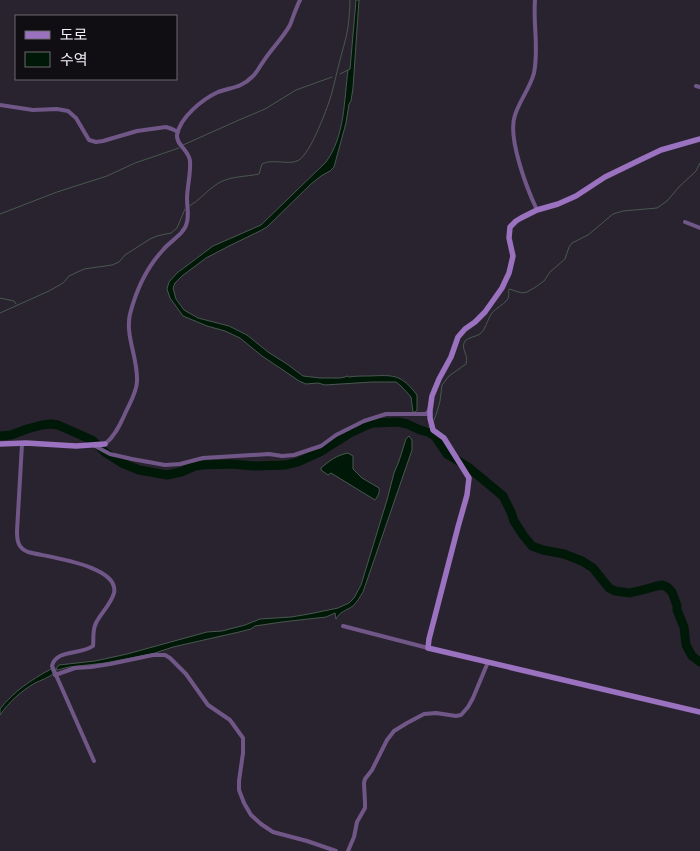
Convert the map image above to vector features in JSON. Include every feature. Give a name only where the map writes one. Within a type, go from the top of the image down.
[{"type":"street","points":[[0,444],[26,443],[76,446],[104,444],[110,440],[118,428],[136,387],[136,366],[129,330],[133,302],[158,257],[184,229],[187,222],[190,161],[187,151],[179,142],[178,132],[184,120],[200,104],[217,93],[242,85],[256,74],[289,25],[300,0]]},
{"type":"street","points":[[535,0],[536,56],[534,72],[516,113],[514,126],[517,154],[537,210]]},
{"type":"street","points":[[0,105],[33,110],[56,109],[68,111],[76,118],[89,140],[96,142],[103,142],[137,131],[166,128],[178,132]]},
{"type":"street","points":[[428,648],[467,495],[469,478],[444,438],[433,430],[430,418],[432,396],[451,357],[458,337],[485,312],[502,288],[509,273],[513,256],[509,238],[510,227],[516,221],[537,210],[576,196],[605,177],[652,154],[700,139]]},
{"type":"street","points":[[685,222],[700,228]]},
{"type":"street","points":[[92,445],[110,454],[165,466],[203,458],[269,454],[282,456],[321,446],[336,435],[364,421],[386,414],[426,414],[430,410]]},
{"type":"street","points":[[22,444],[17,531],[20,547],[28,552],[94,568],[105,574],[113,582],[112,598],[98,618],[94,629],[93,646],[85,651],[67,654],[55,659],[52,666],[94,761]]},
{"type":"street","points":[[343,626],[700,712]]},
{"type":"street","points":[[55,675],[75,668],[110,664],[153,655],[160,654],[170,658],[186,674],[208,705],[230,720],[243,738],[239,790],[251,815],[273,832],[336,851]]},
{"type":"street","points":[[348,851],[354,837],[357,822],[365,808],[365,779],[394,730],[424,714],[436,713],[456,716],[461,714],[473,698],[488,662]]},
{"type":"water","points":[[356,0],[359,0],[353,88],[334,167],[311,184],[267,227],[206,258],[182,276],[173,288],[176,299],[184,310],[198,318],[229,326],[247,335],[303,376],[340,378],[347,376],[391,376],[401,379],[417,395],[417,410],[415,412],[413,412],[411,397],[396,382],[325,385],[318,383],[306,384],[299,381],[262,356],[240,338],[183,316],[170,298],[167,289],[169,282],[177,273],[213,246],[261,225],[326,162],[337,141],[343,118],[348,70],[350,69]]},
{"type":"water","points":[[409,436],[412,440],[412,450],[363,592],[353,606],[341,613],[336,619],[335,613],[326,617],[255,626],[251,629],[173,647],[152,654],[105,663],[56,669],[59,665],[95,661],[127,654],[207,632],[222,631],[245,625],[260,619],[309,614],[338,608],[349,603],[361,585],[394,473],[406,439]]},
{"type":"water","points":[[348,453],[353,456],[353,469],[362,478],[379,488],[375,500],[331,473],[328,475],[321,470],[333,459]]},
{"type":"water","points":[[51,669],[53,674],[20,693],[0,715],[0,709],[17,691]]},
{"type":"waterway","points":[[188,207],[222,181],[259,174],[262,164],[266,162],[295,162],[308,150],[317,133],[330,98],[347,32],[350,0]]},
{"type":"waterway","points":[[340,74],[348,70]]},
{"type":"waterway","points":[[183,145],[265,109],[296,90],[332,77]]},
{"type":"waterway","points":[[0,214],[179,148]]},
{"type":"waterway","points":[[434,420],[440,401],[442,385],[449,376],[466,364],[467,360],[463,347],[465,341],[482,332],[492,313],[507,300],[509,289],[522,293],[527,292],[544,281],[550,272],[565,259],[572,243],[588,235],[613,214],[623,211],[657,208],[667,201],[696,171],[700,163]]},
{"type":"waterway","points":[[0,313],[49,291],[63,283],[69,276],[84,269],[112,265],[150,239],[171,233],[177,228],[185,209]]},
{"type":"waterway","points":[[0,298],[14,301],[16,304]]},
{"type":"waterway","points":[[0,436],[11,435],[42,425],[58,425],[92,440],[106,453],[122,463],[139,470],[167,475],[202,465],[286,465],[320,452],[350,433],[367,425],[398,422],[407,424],[435,436],[447,454],[468,467],[503,496],[514,521],[532,546],[564,554],[582,561],[593,568],[609,588],[615,591],[630,593],[662,585],[667,587],[672,592],[684,627],[686,645],[692,656],[700,662]]},
{"type":"waterway","points":[[420,430],[429,427]]}]
